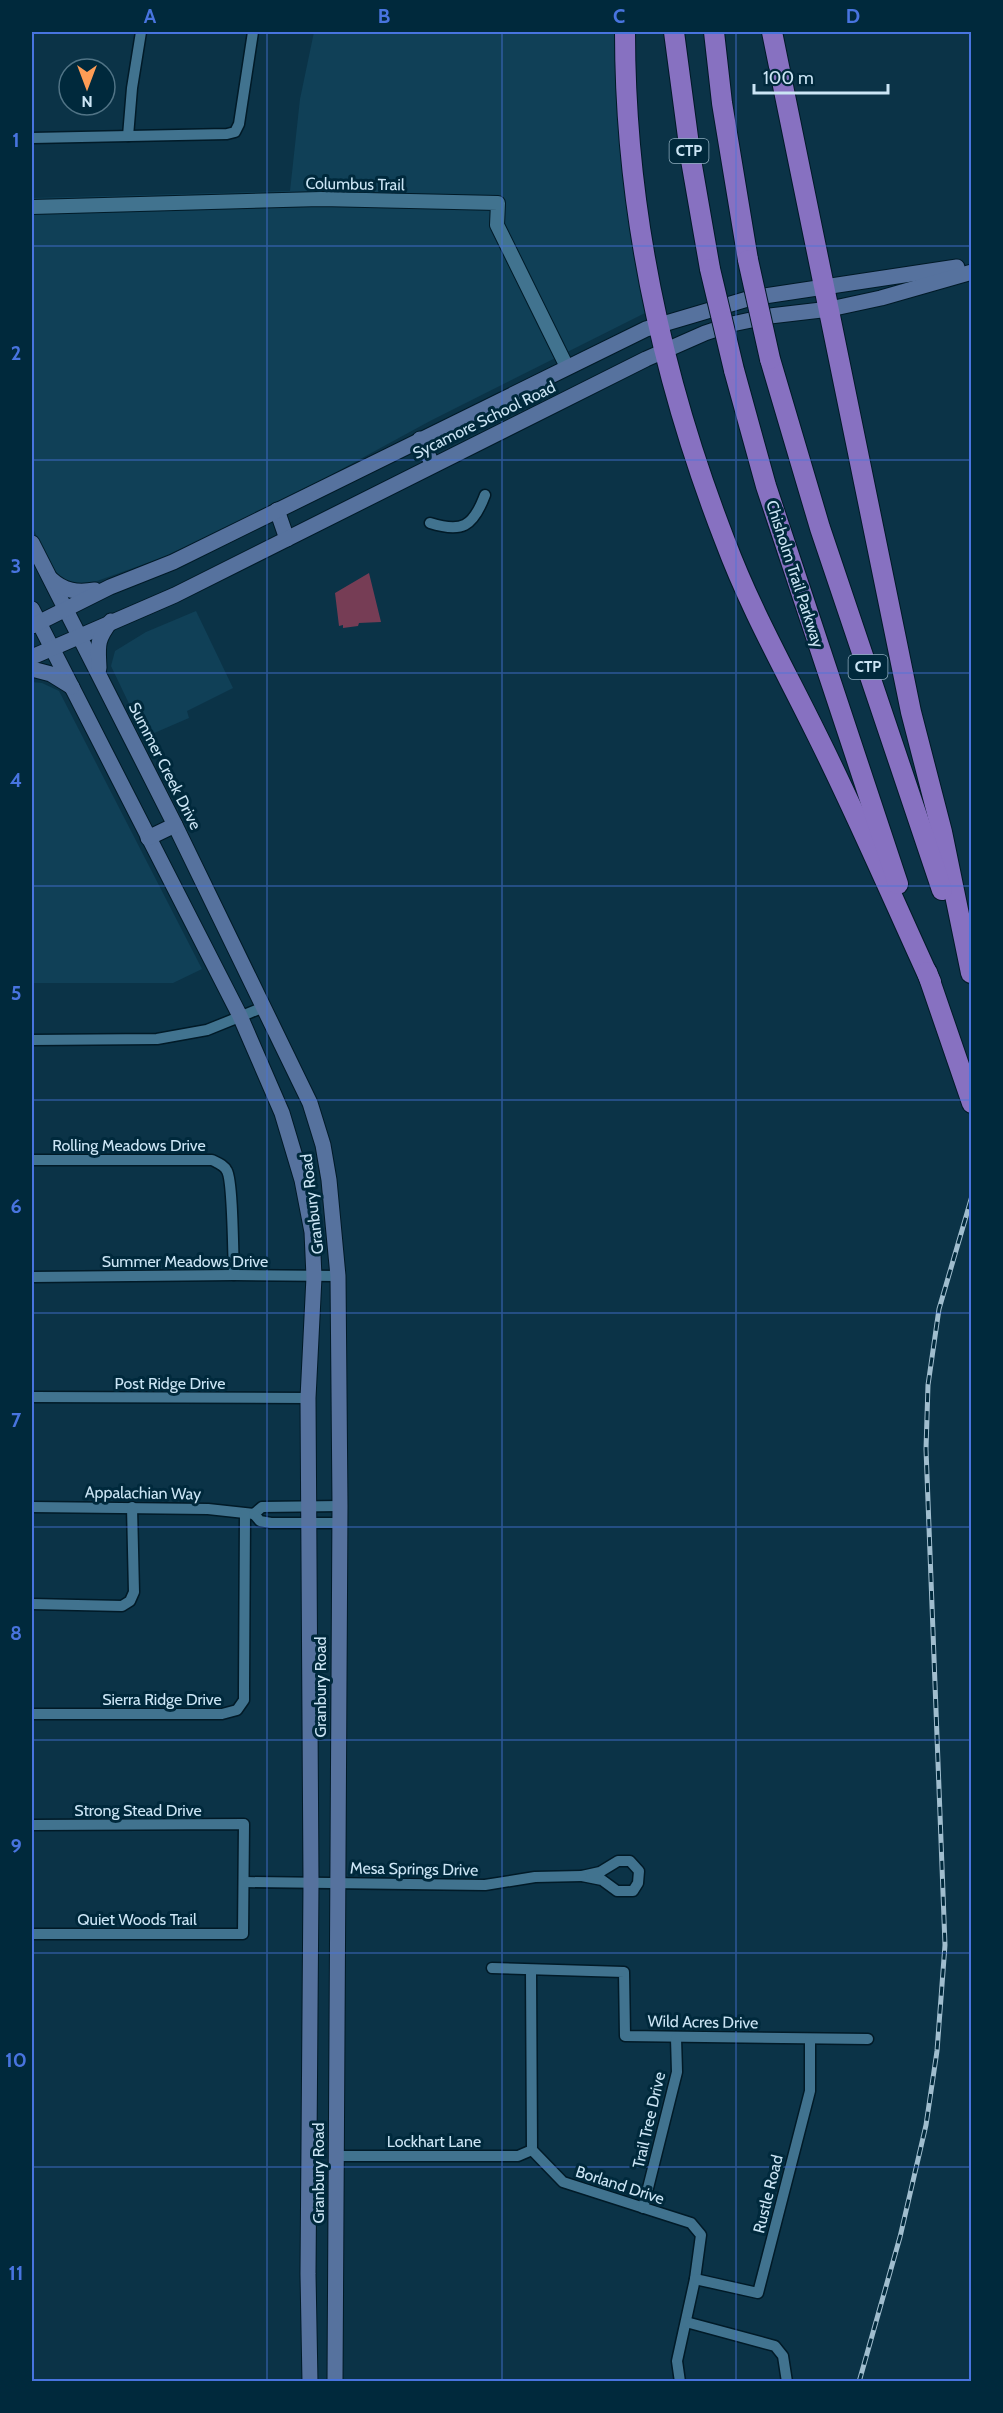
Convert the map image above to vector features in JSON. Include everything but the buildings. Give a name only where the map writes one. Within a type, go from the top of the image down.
[{"type":"highway","points":[[625,32],[625,85],[638,214],[658,326],[704,486],[736,569],[837,777],[930,982]]},
{"type":"highway","name":"Chisholm Trail Parkway","points":[[674,32],[691,160],[710,269],[734,370],[768,495],[972,1103]]},
{"type":"highway","name":"CTP","points":[[714,32],[725,126],[748,260],[770,359],[820,528],[971,974]]},
{"type":"highway","points":[[772,32],[911,712],[942,832],[971,974]]},
{"type":"main road","name":"Sycamore School Road","points":[[34,619],[65,609],[110,587],[173,562],[638,332],[738,301],[944,268],[972,266]]},
{"type":"main road","name":"Sycamore School Road","points":[[32,657],[175,595],[433,465],[705,333],[741,321],[830,309],[881,298],[972,272]]},
{"type":"main road","points":[[420,439],[433,465]]},
{"type":"main road","points":[[277,510],[287,539]]},
{"type":"main road","name":"Summer Creek Drive","points":[[32,543],[264,1007]]},
{"type":"main road","points":[[48,576],[58,586],[79,592],[110,587]]},
{"type":"main road","points":[[34,619],[74,688],[240,1016]]},
{"type":"main road","points":[[99,677],[97,646],[99,637],[111,621]]},
{"type":"main road","points":[[32,669],[51,674],[74,688]]},
{"type":"main road","points":[[148,838],[175,825]]},
{"type":"main road","name":"Granbury Road","points":[[264,1007],[310,1103],[323,1145],[329,1180],[338,1276],[340,1506],[335,2382]]},
{"type":"main road","name":"Granbury Road","points":[[240,1016],[282,1113],[302,1180],[312,1232],[314,1277],[308,1398],[311,1882],[308,2156],[310,2382]]},
{"type":"main road","points":[[308,2156],[336,2156]]},
{"type":"street","points":[[128,136],[132,88],[141,32]]},
{"type":"street","points":[[32,138],[235,132],[239,124],[253,32]]},
{"type":"street","name":"Columbus Trail","points":[[32,207],[321,199],[498,203],[496,225],[567,367]]},
{"type":"street","points":[[430,523],[450,529],[467,524],[478,513],[485,495]]},
{"type":"street","points":[[32,1040],[156,1039],[207,1030],[264,1007]]},
{"type":"street","name":"Rolling Meadows Drive","points":[[32,1160],[212,1160],[223,1166],[228,1174],[230,1188],[234,1275]]},
{"type":"street","name":"Summer Meadows Drive","points":[[32,1276],[338,1276]]},
{"type":"street","name":"Post Ridge Drive","points":[[32,1397],[308,1398]]},
{"type":"street","name":"Appalachian Way","points":[[250,1514],[262,1507],[340,1506]]},
{"type":"street","name":"Appalachian Way","points":[[32,1508],[208,1509],[250,1514],[260,1521],[339,1523]]},
{"type":"street","points":[[32,1604],[122,1606],[130,1601],[134,1592],[132,1508]]},
{"type":"street","name":"Sierra Ridge Drive","points":[[32,1714],[222,1714],[237,1710],[244,1700],[250,1514]]},
{"type":"street","name":"Strong Stead Drive","points":[[32,1825],[244,1824],[244,1882]]},
{"type":"street","name":"Mesa Springs Drive","points":[[244,1882],[485,1886],[535,1877],[582,1876],[600,1872],[623,1860],[634,1864],[639,1875],[639,1883],[633,1891],[623,1892],[602,1880],[582,1876]]},
{"type":"street","name":"Quiet Woods Trail","points":[[32,1934],[243,1934],[244,1882]]},
{"type":"street","name":"Wild Acres Drive","points":[[492,1968],[624,1972],[625,2036],[868,2039]]},
{"type":"street","points":[[531,1970],[532,2150]]},
{"type":"street","name":"Trail Tree Drive","points":[[643,2208],[677,2072],[676,2038]]},
{"type":"street","name":"Rustle Road","points":[[695,2279],[758,2293],[810,2091],[810,2039]]},
{"type":"street","name":"Lockhart Lane","points":[[336,2156],[518,2156],[532,2150]]},
{"type":"street","name":"Borland Drive","points":[[532,2150],[563,2182],[692,2223],[700,2235],[695,2279],[677,2361],[680,2382]]},
{"type":"street","points":[[686,2322],[775,2346],[783,2356],[787,2382]]},
{"type":"shaded area","points":[[314,32],[615,32],[616,87],[632,243],[645,313],[430,421],[296,494],[178,552],[83,586],[69,585],[55,576],[32,526],[32,198],[290,191],[300,99]]},
{"type":"shaded area","points":[[369,573],[381,622],[359,623],[358,626],[343,628],[343,625],[339,626],[335,593]]},
{"type":"shaded area","points":[[196,611],[233,688],[187,711],[189,718],[145,737],[111,666],[115,651],[146,632]]},
{"type":"shaded area","points":[[32,682],[42,683],[59,691],[202,969],[173,983],[32,983]]},
{"type":"railway","points":[[859,2382],[900,2237],[926,2125],[937,2051],[945,1945],[926,1449],[928,1385],[939,1309],[972,1196]]}]
